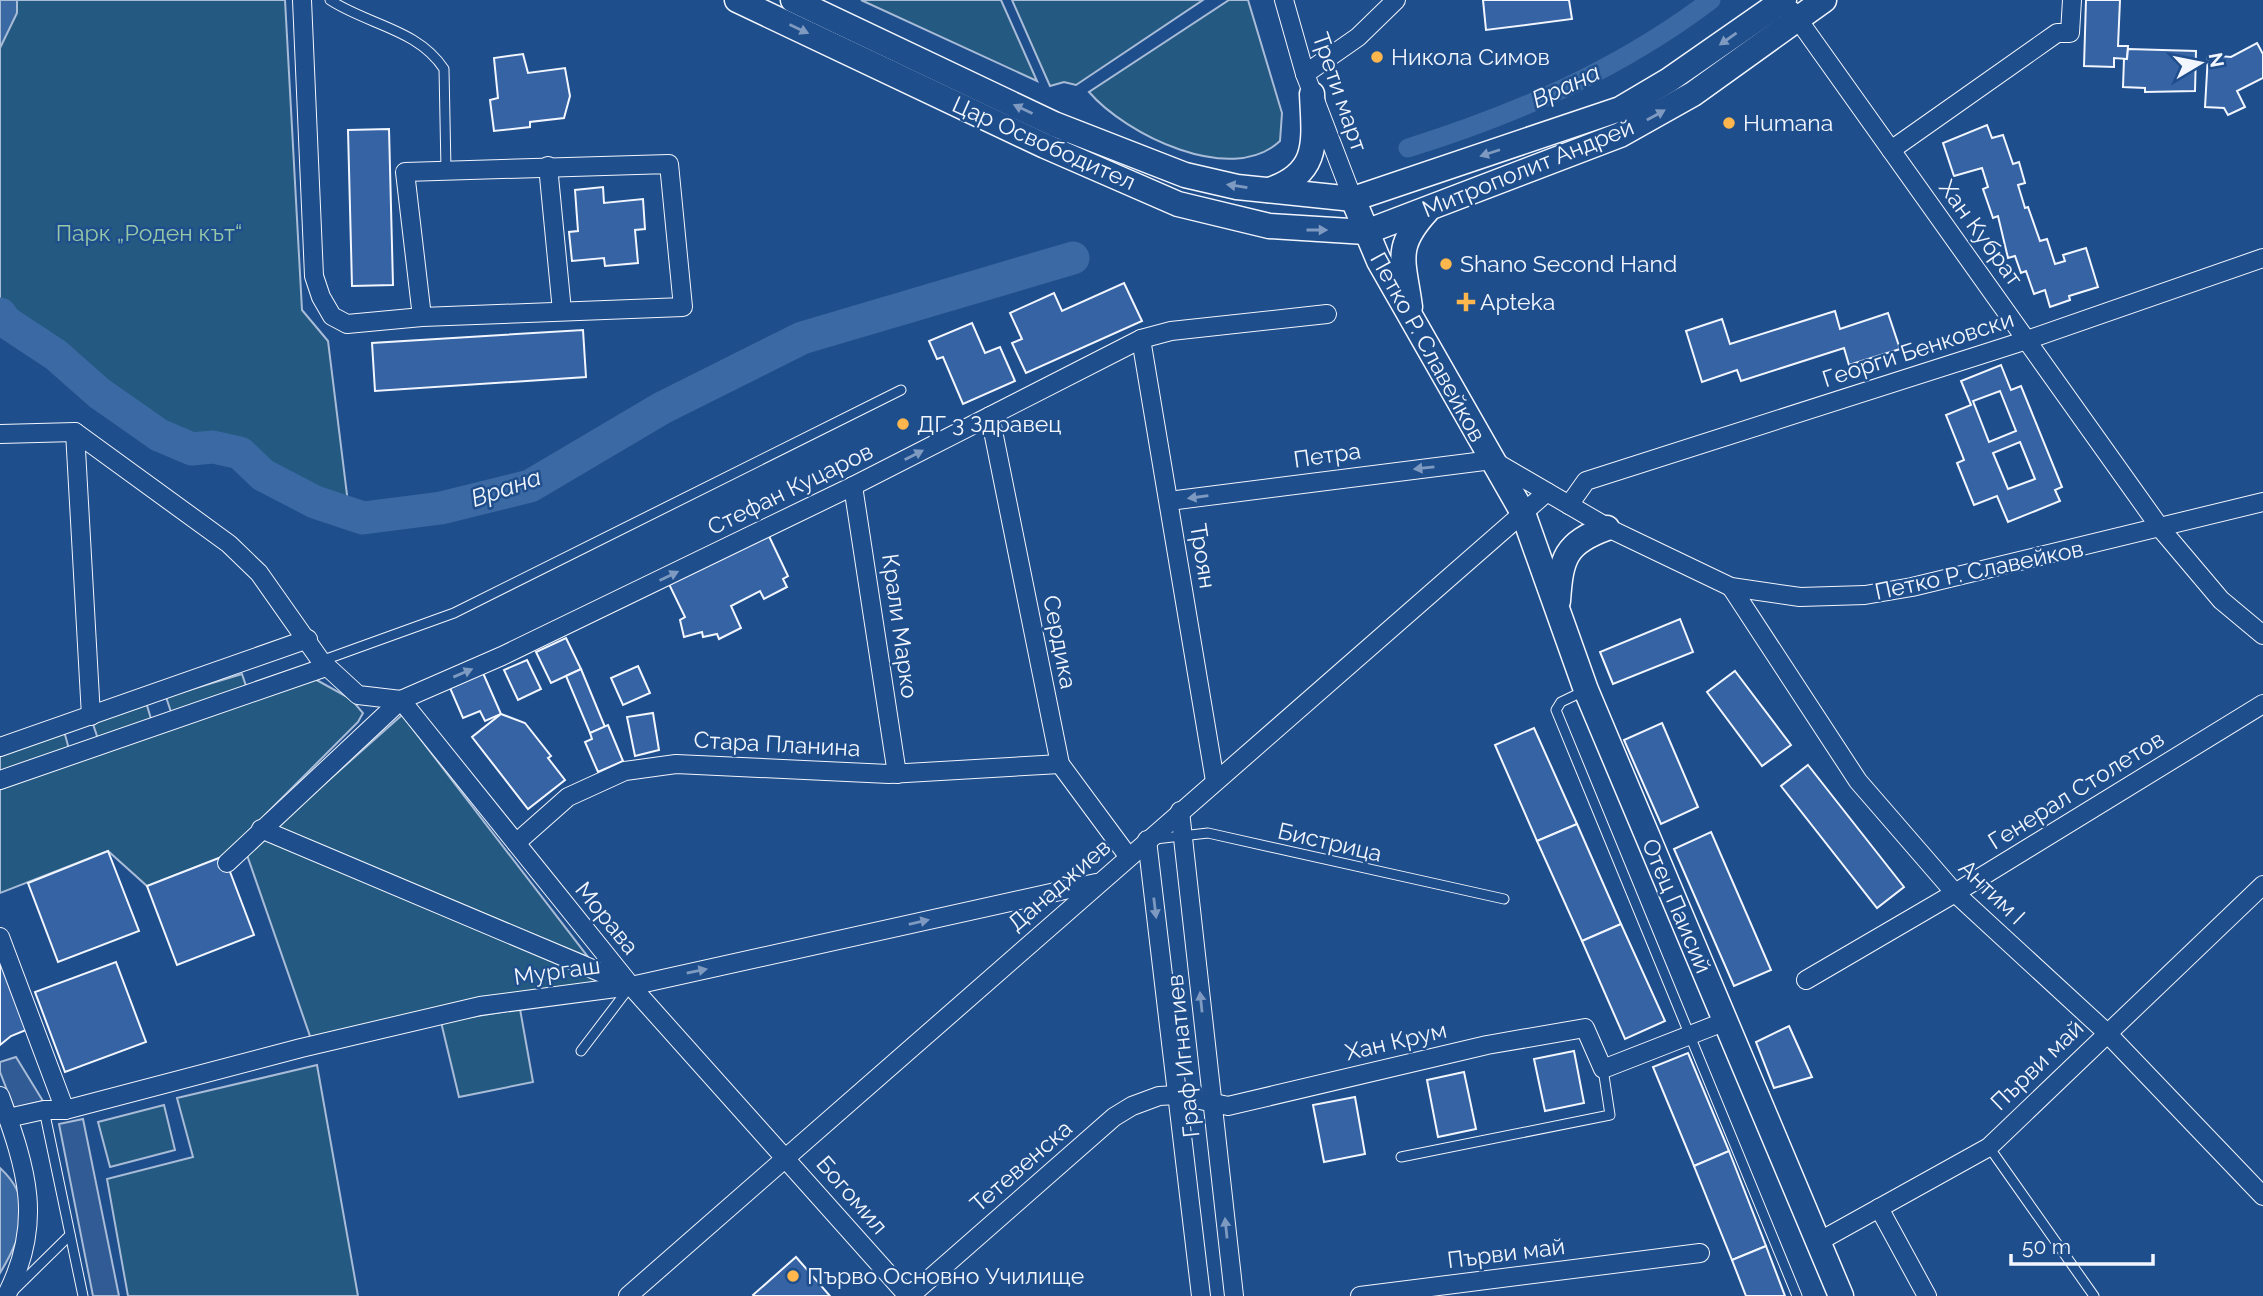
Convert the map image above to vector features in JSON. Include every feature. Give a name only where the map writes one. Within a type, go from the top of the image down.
[{"type":"main road","name":"Цар Освободител","points":[[737,0],[1045,146],[1178,204],[1269,226],[1366,232]]},
{"type":"main road","name":"Цар Освободител","points":[[793,0],[1054,124],[1185,175],[1237,187],[1353,199]]},
{"type":"main road","name":"Митрополит Андрей","points":[[1353,199],[1620,109],[1789,6],[1824,0]]},
{"type":"main road","name":"Митрополит Андрей","points":[[1366,232],[1620,135],[1693,94],[1789,6]]},
{"type":"main road","points":[[1268,190],[1297,178],[1311,157],[1314,141],[1309,84]]},
{"type":"main road","name":"Петко Р. Славейков","points":[[1353,199],[1366,232],[1411,318],[1523,513]]},
{"type":"main road","points":[[1411,318],[1405,239],[1430,209]]},
{"type":"main road","name":"Отец Паисий","points":[[1523,513],[1586,690],[1841,1296]]},
{"type":"main road","points":[[1557,608],[1560,567],[1569,549],[1581,537],[1607,528]]},
{"type":"street","points":[[302,0],[314,276],[321,297],[332,316],[346,324],[422,317],[683,307],[669,164],[405,172],[422,317]]},
{"type":"street","name":"Трети март","points":[[1284,0],[1309,84],[1353,199]]},
{"type":"street","points":[[1309,84],[1395,0]]},
{"type":"street","points":[[1891,150],[2057,33],[2070,33],[2072,0]]},
{"type":"street","name":"Хан Кубрат","points":[[1789,6],[2161,529],[2221,600],[2263,635]]},
{"type":"street","points":[[548,166],[562,311]]},
{"type":"street","name":"Георги Бенковски","points":[[1569,505],[1586,481],[2027,340],[2263,258]]},
{"type":"street","name":"Стефан Куцаров","points":[[401,700],[502,656],[853,486],[1141,339],[1171,331],[1327,314]]},
{"type":"street","name":"Троян","points":[[1141,339],[1215,781]]},
{"type":"street","name":"Сердика","points":[[990,416],[1060,764],[1128,856]]},
{"type":"street","points":[[0,434],[75,432],[229,544],[259,573],[324,664],[358,695],[401,700]]},
{"type":"street","points":[[75,432],[83,719],[87,750]]},
{"type":"street","name":"Петко Р. Славейков","points":[[1492,460],[1607,528],[1731,587],[1800,597],[1865,595],[1912,587],[2161,529],[2263,502]]},
{"type":"street","name":"Петра","points":[[1169,501],[1492,460]]},
{"type":"street","name":"Крали Марко","points":[[853,486],[897,774]]},
{"type":"street","points":[[1523,513],[1547,492]]},
{"type":"street","name":"Данаджиев","points":[[628,1296],[1523,513]]},
{"type":"street","name":"Антим I","points":[[1731,587],[1858,781],[1955,893],[2106,1032],[2263,1196]]},
{"type":"street","points":[[0,747],[308,639]]},
{"type":"street","points":[[267,654],[281,682]]},
{"type":"street","points":[[0,780],[281,682],[324,664]]},
{"type":"street","points":[[152,695],[162,724]]},
{"type":"street","points":[[226,863],[401,700]]},
{"type":"street","name":"Морава","points":[[401,700],[631,986],[786,1157]]},
{"type":"street","name":"Генерал Столетов","points":[[1805,980],[1955,893],[2263,704]]},
{"type":"street","name":"Стара Планина","points":[[516,843],[568,797],[625,771],[676,764],[897,774],[1060,764]]},
{"type":"street","name":"Граф Игнатиев","points":[[1180,811],[1234,1296]]},
{"type":"street","points":[[261,829],[631,986]]},
{"type":"street","name":"Граф Игнатиев","points":[[1147,840],[1201,1296]]},
{"type":"street","name":"Мургаш","points":[[8,1118],[44,1110],[65,1110],[301,1048],[480,1006],[631,986],[1099,882]]},
{"type":"street","name":"Първи май","points":[[1818,1242],[1989,1147],[2106,1032],[2263,886]]},
{"type":"street","points":[[0,937],[65,1110]]},
{"type":"street","points":[[1603,1069],[1726,1021]]},
{"type":"street","name":"Хан Крум","points":[[1177,1095],[1228,1106],[1487,1045],[1585,1028],[1603,1069]]},
{"type":"street","name":"Тетевенска","points":[[909,1296],[1114,1117],[1159,1096],[1177,1095]]},
{"type":"street","points":[[0,1096],[27,1179],[27,1227],[21,1266],[7,1296]]},
{"type":"street","name":"Богомил","points":[[786,1157],[909,1296]]},
{"type":"street","points":[[1879,1208],[1927,1296]]},
{"type":"street","name":"Първи май","points":[[1360,1296],[1700,1253]]},
{"type":"lane","points":[[330,0],[421,43],[444,69],[446,170]]},
{"type":"lane","points":[[324,664],[454,613],[901,390]]},
{"type":"lane","points":[[1586,690],[1560,702],[1556,710],[1797,1296]]},
{"type":"lane","name":"Бистрица","points":[[1147,840],[1208,834],[1504,899]]},
{"type":"lane","points":[[581,1051],[631,986]]},
{"type":"lane","points":[[1401,1157],[1610,1115],[1603,1069]]},
{"type":"lane","points":[[44,1110],[83,1296]]},
{"type":"lane","points":[[1989,1147],[2094,1296]]},
{"type":"lane","points":[[7,1296],[71,1235]]},
{"type":"green space","name":"Парк „Роден кът“","points":[[0,0],[285,0],[302,310],[328,341],[349,511],[255,474],[161,429],[74,373],[35,340],[0,304]]},
{"type":"green space","points":[[861,0],[1001,0],[1037,81]]},
{"type":"green space","points":[[1012,0],[1203,0],[1076,85],[1064,82],[1050,86]]},
{"type":"green space","points":[[1229,0],[1248,0],[1282,113],[1280,141],[1259,154],[1235,159],[1208,157],[1180,150],[1127,124],[1089,92]]},
{"type":"green space","points":[[242,674],[246,686],[171,712],[166,697]]},
{"type":"green space","points":[[313,678],[351,699],[363,713],[358,722],[224,856],[147,886],[108,851],[0,893],[0,789]]},
{"type":"green space","points":[[146,702],[151,719],[98,739],[92,721]]},
{"type":"green space","points":[[402,715],[588,957],[276,827]]},
{"type":"green space","points":[[64,731],[69,749],[0,772],[0,754]]},
{"type":"green space","points":[[265,838],[602,979],[606,985],[311,1039],[247,855]]},
{"type":"green space","points":[[520,1009],[533,1082],[459,1097],[441,1022]]},
{"type":"green space","points":[[317,1065],[358,1296],[128,1296],[107,1179],[193,1157],[177,1098]]},
{"type":"green space","points":[[164,1105],[175,1150],[110,1167],[98,1122]]},
{"type":"shaded area","points":[[0,0],[17,0],[17,13],[0,48]]},
{"type":"shaded area","points":[[16,1057],[43,1101],[14,1108],[0,1072],[0,1062]]},
{"type":"shaded area","points":[[83,1119],[119,1296],[93,1296],[59,1124]]},
{"type":"shaded area","points":[[0,1168],[18,1193],[22,1219],[15,1245],[0,1273]]},
{"type":"building","points":[[1483,0],[1569,0],[1572,19],[1486,30]]},
{"type":"building","points":[[2086,0],[2120,0],[2118,46],[2128,46],[2127,59],[2114,58],[2114,67],[2084,66]]},
{"type":"building","points":[[2257,43],[2263,54],[2263,78],[2237,91],[2245,107],[2228,115],[2224,108],[2205,107],[2208,55],[2231,57]]},
{"type":"building","points":[[2128,49],[2196,51],[2195,91],[2145,92],[2145,88],[2123,87],[2124,59],[2127,59]]},
{"type":"building","points":[[523,54],[528,73],[565,68],[570,96],[564,118],[530,122],[530,127],[494,131],[490,100],[498,98],[494,58]]},
{"type":"building","points":[[1987,125],[1992,138],[2003,135],[2013,164],[2019,162],[2025,183],[2018,185],[2025,208],[2028,207],[2040,241],[2047,239],[2055,264],[2065,261],[2063,255],[2086,248],[2098,287],[2069,296],[2070,300],[2050,307],[2045,290],[2034,294],[2026,271],[2021,273],[2015,256],[2008,258],[1998,216],[1993,218],[1983,189],[1988,187],[1982,168],[1954,176],[1943,143]]},
{"type":"building","points":[[389,129],[393,285],[352,286],[348,130]]},
{"type":"building","points":[[603,187],[604,203],[643,199],[645,229],[635,230],[638,263],[605,266],[604,258],[572,261],[569,232],[578,231],[575,190]]},
{"type":"building","points":[[1124,283],[1142,321],[1026,373],[1012,343],[1022,339],[1010,313],[1054,293],[1062,311]]},
{"type":"building","points":[[1835,311],[1840,329],[1888,313],[1900,349],[1849,365],[1844,348],[1741,381],[1737,370],[1702,382],[1686,331],[1722,319],[1730,344]]},
{"type":"building","points":[[972,323],[985,353],[1000,347],[1015,381],[963,404],[943,357],[937,359],[929,341]]},
{"type":"building","points":[[583,330],[586,377],[375,391],[372,343]]},
{"type":"building","points":[[2001,365],[2011,390],[2021,386],[2062,487],[2055,490],[2060,501],[2008,522],[1997,496],[1974,505],[1957,463],[1964,460],[1946,415],[1971,405],[1961,381]],"holes":[[[2000,391],[2016,431],[1989,442],[1973,401]],[[2020,442],[2035,479],[2008,489],[1993,453]]]},
{"type":"building","points":[[767,532],[788,576],[783,579],[787,587],[764,599],[760,591],[731,606],[741,628],[719,639],[717,634],[703,637],[702,632],[684,637],[680,620],[685,617],[667,580]]},
{"type":"building","points":[[1680,619],[1693,652],[1613,684],[1600,652]]},
{"type":"building","points":[[566,638],[581,669],[551,683],[536,652]]},
{"type":"building","points":[[527,660],[541,689],[518,700],[504,670]]},
{"type":"building","points":[[638,666],[650,693],[623,705],[611,678]]},
{"type":"building","points":[[581,669],[605,727],[590,733],[566,676]]},
{"type":"building","points":[[1735,671],[1791,745],[1762,766],[1707,692]]},
{"type":"building","points":[[483,673],[501,714],[485,721],[480,711],[463,718],[450,688]]},
{"type":"building","points":[[653,713],[659,750],[635,756],[627,717]]},
{"type":"building","points":[[501,714],[525,723],[551,756],[548,758],[565,780],[528,809],[472,737]]},
{"type":"building","points":[[1662,723],[1698,807],[1661,824],[1624,740]]},
{"type":"building","points":[[608,725],[623,761],[598,772],[585,742],[592,739],[590,733]]},
{"type":"building","points":[[1534,728],[1577,824],[1537,841],[1495,745]]},
{"type":"building","points":[[1808,765],[1904,887],[1877,908],[1781,786]]},
{"type":"building","points":[[1577,824],[1621,924],[1582,941],[1537,841]]},
{"type":"building","points":[[1711,832],[1771,970],[1734,986],[1674,849]]},
{"type":"building","points":[[108,851],[139,931],[58,962],[28,883]]},
{"type":"building","points":[[224,856],[254,935],[177,965],[147,886]]},
{"type":"building","points":[[1621,924],[1665,1021],[1625,1039],[1582,941]]},
{"type":"building","points":[[0,949],[31,1028],[11,1036],[0,1045]]},
{"type":"building","points":[[116,962],[146,1042],[65,1072],[35,992]]},
{"type":"building","points":[[1789,1026],[1812,1077],[1774,1088],[1756,1042]]},
{"type":"building","points":[[1574,1051],[1584,1103],[1545,1111],[1534,1059]]},
{"type":"building","points":[[1688,1053],[1729,1151],[1694,1166],[1653,1067]]},
{"type":"building","points":[[1464,1072],[1476,1129],[1438,1137],[1427,1080]]},
{"type":"building","points":[[1355,1097],[1365,1154],[1324,1162],[1313,1105]]},
{"type":"building","points":[[1729,1151],[1766,1246],[1732,1260],[1694,1166]]},
{"type":"building","points":[[1766,1246],[1785,1296],[1746,1296],[1732,1260]]},
{"type":"building","name":"Първо Основно Училище","points":[[796,1257],[830,1296],[753,1295]]},
{"type":"waterway","name":"Врана","points":[[1408,148],[1489,120],[1566,87],[1641,47],[1711,0]]},
{"type":"waterway","name":"Врана","points":[[0,314],[6,322],[56,355],[99,393],[159,435],[192,449],[213,447],[240,453],[263,475],[315,502],[363,518],[441,508],[530,486],[662,408],[802,338],[1073,258]]},
{"type":"place","name":"Никола Симов","points":[[1377,57]]},
{"type":"place","name":"Humana","points":[[1729,123]]},
{"type":"place","name":"Shano Second Hand","points":[[1446,264]]},
{"type":"place","name":"Apteka","points":[[1466,302]]},
{"type":"place","name":"ДГ 3 Здравец","points":[[903,424]]},
{"type":"place","name":"Първо Основно Училище","points":[[793,1276]]}]
